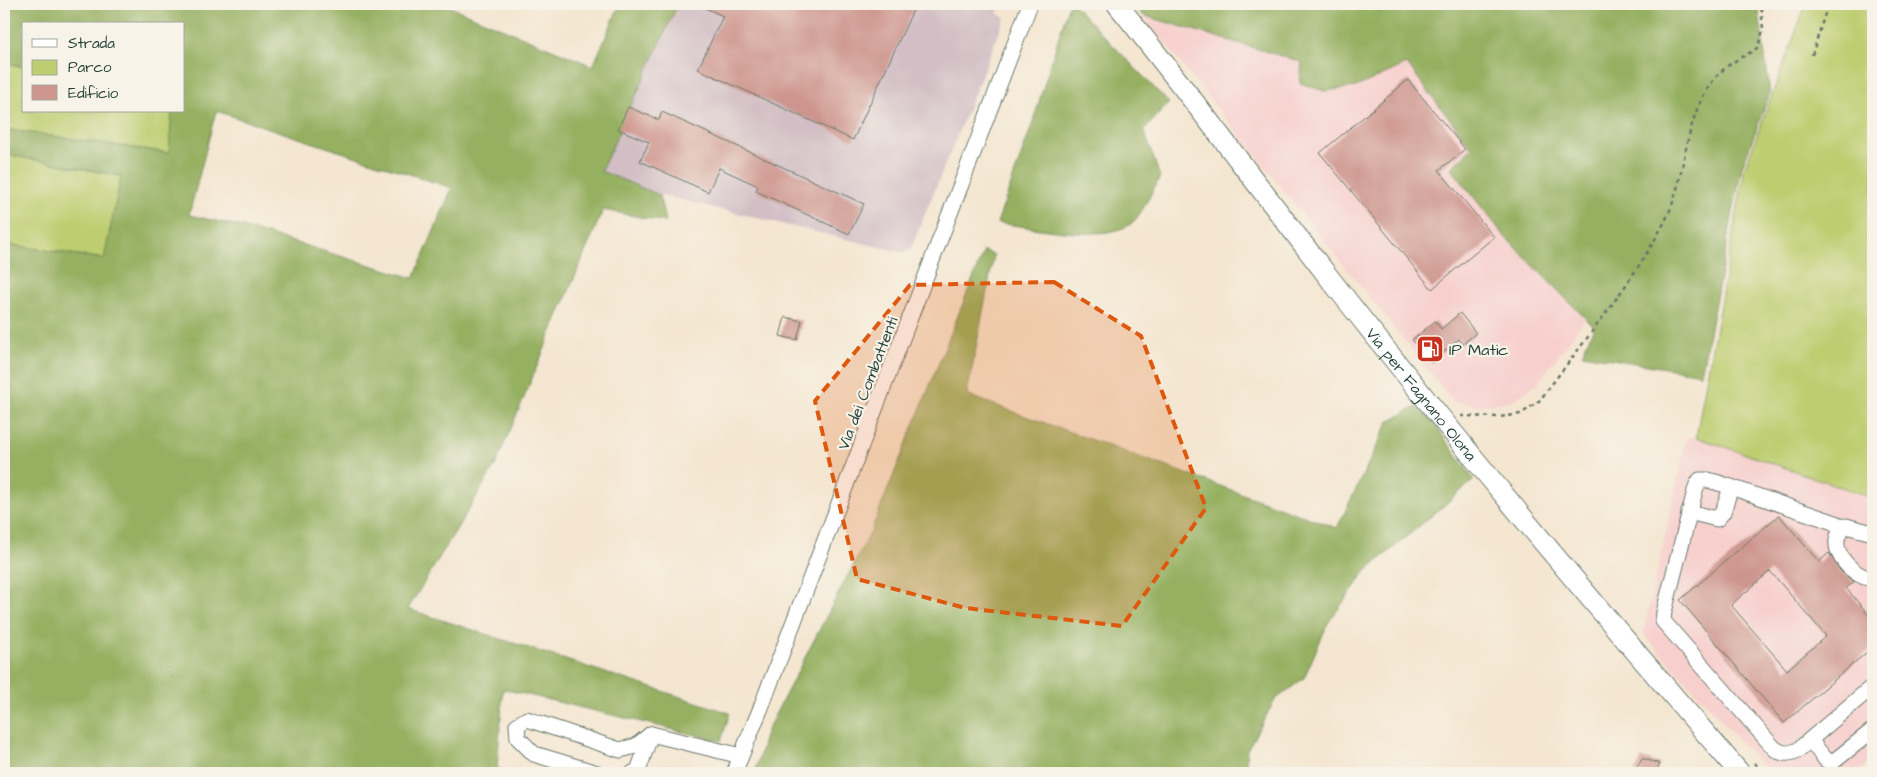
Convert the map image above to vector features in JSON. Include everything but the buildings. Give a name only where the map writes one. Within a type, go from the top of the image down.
[{"type":"main road","name":"Via per Fagnano Olona","points":[[1117,4],[1199,106],[1328,276],[1442,417],[1652,672],[1740,773]]},
{"type":"street","name":"Via dei Combattenti","points":[[734,773],[1030,4]]},
{"type":"street","points":[[1843,528],[1832,522],[1731,487],[1708,480],[1700,480],[1696,487],[1689,512],[1663,621],[1778,751],[1790,753],[1810,740],[1873,686]]},
{"type":"street","points":[[1689,512],[1717,519],[1723,512],[1731,487]]},
{"type":"street","points":[[1873,533],[1846,526],[1837,536],[1836,543],[1838,553],[1854,571],[1873,579]]},
{"type":"street","points":[[1652,672],[1681,696],[1735,758],[1751,773]]},
{"type":"street","points":[[597,773],[534,754],[518,738],[517,725],[527,719],[620,750],[636,746],[652,734]]},
{"type":"street","points":[[1810,740],[1826,760],[1833,762],[1873,730]]},
{"type":"street","points":[[652,734],[741,756]]},
{"type":"street","points":[[633,773],[638,771],[652,734]]},
{"type":"path","points":[[1442,417],[1500,417],[1521,414],[1540,400],[1634,274],[1665,222],[1678,184],[1686,142],[1694,116],[1709,88],[1724,69],[1758,47],[1763,30],[1761,4]]},
{"type":"path","points":[[1812,55],[1828,4]]},
{"type":"path","points":[[1864,773],[1873,766]]},
{"type":"highlighted area","points":[[1054,282],[1141,336],[1206,508],[1122,626],[965,608],[857,579],[815,401],[910,285]]},
{"type":"shaded area","points":[[678,4],[1002,4],[997,13],[1005,18],[910,251],[900,252],[660,195],[600,171]]},
{"type":"shaded area","points":[[1142,15],[1302,62],[1356,87],[1407,64],[1472,148],[1451,168],[1506,238],[1586,318],[1538,383],[1513,400],[1482,406],[1454,402]]},
{"type":"shaded area","points":[[1687,437],[1696,437],[1873,498],[1873,756],[1863,768],[1851,773],[1777,773],[1764,768],[1643,634]]},
{"type":"green space","points":[[4,4],[443,4],[593,66],[620,4],[678,4],[601,171],[659,195],[666,222],[603,210],[495,466],[408,609],[730,713],[721,741],[503,689],[497,768],[513,773],[4,773],[4,244],[104,259],[121,176],[4,154],[4,129],[169,153],[172,112],[185,112],[185,22],[22,22],[22,66],[4,62]],"holes":[[[216,111],[452,188],[414,278],[243,227],[189,215]]]},
{"type":"green space","points":[[1069,4],[1073,4],[1169,103],[1144,130],[1160,177],[1135,220],[1124,228],[1109,232],[1069,232],[997,223],[1030,131]]},
{"type":"green space","points":[[1135,4],[1758,4],[1770,93],[1742,167],[1701,374],[1582,354],[1594,327],[1506,238],[1451,168],[1472,148],[1407,64],[1356,87],[1324,91],[1300,83],[1302,62],[1142,15]]},
{"type":"green space","points":[[1806,4],[1873,4],[1873,498],[1696,437],[1745,167]]},
{"type":"green space","points":[[4,62],[22,66],[22,112],[172,112],[169,153],[4,129]]},
{"type":"green space","points":[[4,154],[121,176],[105,259],[4,244]]},
{"type":"green space","points":[[984,251],[994,255],[967,395],[1337,528],[1389,421],[1416,407],[1433,422],[1474,480],[1366,571],[1328,623],[1304,678],[1275,700],[1247,750],[1246,768],[1221,773],[755,773],[766,732],[871,531]]},
{"type":"place","name":"IP Matic","points":[[1430,349]]}]
